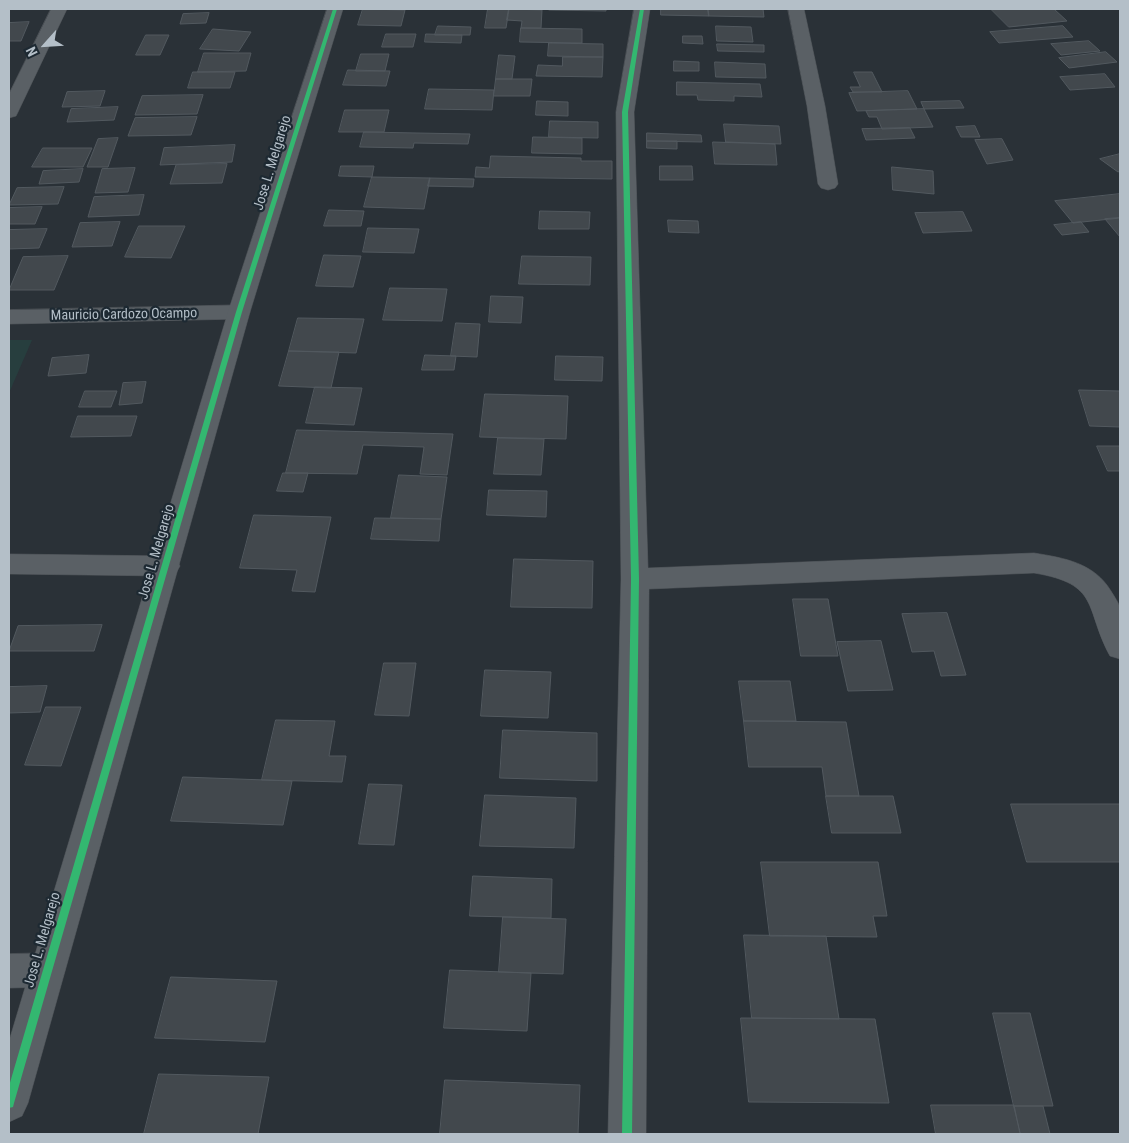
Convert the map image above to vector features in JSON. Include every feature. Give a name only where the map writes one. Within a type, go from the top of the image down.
[{"type":"street","points":[[9,112],[59,9]]},
{"type":"street","name":"Jose L. Melgarejo","points":[[9,1103],[239,312],[335,9]]},
{"type":"street","points":[[627,1134],[635,579],[625,112],[642,9]]},
{"type":"street","points":[[796,9],[816,106],[828,184]]},
{"type":"street","name":"Mauricio Cardozo Ocampo","points":[[9,317],[239,312]]},
{"type":"street","points":[[635,579],[1034,562],[1070,570],[1091,584],[1103,598],[1120,648]]},
{"type":"street","points":[[9,564],[166,566]]},
{"type":"street","points":[[9,972],[47,970]]},
{"type":"green space","points":[[9,340],[32,340],[9,393]]},
{"type":"building","points":[[363,9],[405,10],[401,26],[358,25]]},
{"type":"building","points":[[488,9],[509,9],[506,28],[485,28]]},
{"type":"building","points":[[509,9],[542,10],[541,28],[521,28],[522,21],[507,20]]},
{"type":"building","points":[[606,9],[606,11],[549,10]]},
{"type":"building","points":[[661,9],[708,9],[709,16],[661,15]]},
{"type":"building","points":[[708,9],[763,9],[764,17],[709,16]]},
{"type":"building","points":[[991,9],[1054,9],[1067,21],[1009,27]]},
{"type":"building","points":[[209,13],[206,23],[180,24],[183,14]]},
{"type":"building","points":[[29,22],[21,41],[9,41],[9,23]]},
{"type":"building","points":[[438,26],[471,27],[470,35],[435,35]]},
{"type":"building","points":[[716,26],[751,27],[753,42],[717,41]]},
{"type":"building","points":[[1063,26],[1073,37],[999,43],[990,32]]},
{"type":"building","points":[[521,28],[582,29],[582,43],[520,42]]},
{"type":"building","points":[[213,29],[251,32],[239,51],[200,49]]},
{"type":"building","points":[[386,34],[416,34],[413,47],[382,47]]},
{"type":"building","points":[[426,34],[462,35],[461,43],[425,42]]},
{"type":"building","points":[[146,35],[169,35],[160,55],[136,55]]},
{"type":"building","points":[[683,36],[702,36],[703,44],[683,43]]},
{"type":"building","points":[[1089,41],[1100,51],[1061,55],[1051,44]]},
{"type":"building","points":[[549,43],[603,44],[603,57],[548,56]]},
{"type":"building","points":[[717,44],[764,45],[764,52],[718,51]]},
{"type":"building","points":[[1106,52],[1117,62],[1069,68],[1059,58]]},
{"type":"building","points":[[204,53],[251,53],[246,71],[198,72]]},
{"type":"building","points":[[361,54],[389,54],[385,71],[356,71]]},
{"type":"building","points":[[499,55],[515,56],[512,79],[496,79]]},
{"type":"building","points":[[563,57],[603,57],[602,77],[536,76],[538,65],[562,66]]},
{"type":"building","points":[[674,61],[699,62],[699,71],[674,71]]},
{"type":"building","points":[[715,62],[765,64],[766,78],[716,77]]},
{"type":"building","points":[[348,70],[390,71],[386,86],[343,85]]},
{"type":"building","points":[[193,72],[235,72],[230,88],[188,88]]},
{"type":"building","points":[[854,72],[872,72],[882,92],[853,92],[850,87],[860,87]]},
{"type":"building","points":[[1105,74],[1115,87],[1070,90],[1060,77]]},
{"type":"building","points":[[496,79],[532,79],[530,96],[494,96]]},
{"type":"building","points":[[677,82],[760,84],[762,97],[734,96],[734,101],[698,100],[697,95],[677,95]]},
{"type":"building","points":[[429,89],[494,90],[492,110],[425,109]]},
{"type":"building","points":[[105,91],[100,106],[62,107],[67,92]]},
{"type":"building","points":[[908,91],[917,109],[857,111],[849,93]]},
{"type":"building","points":[[203,95],[197,114],[135,115],[142,96]]},
{"type":"building","points":[[537,101],[568,102],[568,116],[536,115]]},
{"type":"building","points":[[960,101],[964,108],[924,109],[921,102]]},
{"type":"building","points":[[118,107],[114,120],[67,122],[71,109]]},
{"type":"building","points":[[924,109],[933,127],[882,129],[877,117],[869,117],[866,111]]},
{"type":"building","points":[[345,110],[389,110],[384,132],[339,132]]},
{"type":"building","points":[[197,117],[191,135],[128,136],[135,118]]},
{"type":"building","points":[[550,121],[598,122],[598,138],[549,137]]},
{"type":"building","points":[[724,124],[779,126],[781,144],[726,142]]},
{"type":"building","points":[[975,126],[980,137],[961,137],[956,127]]},
{"type":"building","points":[[910,128],[915,138],[866,140],[862,129]]},
{"type":"building","points":[[364,132],[470,134],[468,144],[414,143],[413,148],[360,147]]},
{"type":"building","points":[[647,133],[701,135],[702,142],[647,141]]},
{"type":"building","points":[[533,137],[582,138],[582,154],[532,153]]},
{"type":"building","points":[[118,138],[108,167],[87,167],[98,139]]},
{"type":"building","points":[[1002,139],[1013,160],[987,164],[975,140]]},
{"type":"building","points":[[647,141],[677,141],[677,149],[647,148]]},
{"type":"building","points":[[713,142],[775,144],[777,165],[715,164]]},
{"type":"building","points":[[235,145],[232,162],[160,165],[164,148]]},
{"type":"building","points":[[43,148],[92,148],[83,167],[32,167]]},
{"type":"building","points":[[1120,154],[1120,171],[1118,172],[1100,159]]},
{"type":"building","points":[[491,156],[581,158],[581,161],[612,161],[612,179],[475,177],[476,167],[489,168]]},
{"type":"building","points":[[227,164],[222,183],[170,184],[176,165]]},
{"type":"building","points":[[341,166],[374,166],[372,177],[339,176]]},
{"type":"building","points":[[660,166],[692,166],[693,180],[660,180]]},
{"type":"building","points":[[892,167],[933,171],[934,194],[893,190]]},
{"type":"building","points":[[135,168],[128,192],[95,193],[102,169]]},
{"type":"building","points":[[83,169],[79,182],[39,184],[43,171]]},
{"type":"building","points":[[372,177],[430,178],[424,209],[364,207]]},
{"type":"building","points":[[430,178],[474,179],[473,187],[428,186]]},
{"type":"building","points":[[64,187],[58,204],[9,205],[17,188]]},
{"type":"building","points":[[1120,194],[1120,218],[1073,223],[1055,201]]},
{"type":"building","points":[[144,195],[139,215],[88,217],[94,197]]},
{"type":"building","points":[[42,207],[35,224],[9,224],[9,208]]},
{"type":"building","points":[[329,210],[364,211],[361,226],[324,226]]},
{"type":"building","points":[[540,211],[590,212],[589,229],[539,229]]},
{"type":"building","points":[[963,212],[972,231],[923,233],[915,213]]},
{"type":"building","points":[[1120,218],[1120,237],[1105,219]]},
{"type":"building","points":[[668,220],[698,221],[699,233],[669,232]]},
{"type":"building","points":[[120,222],[112,246],[72,247],[80,223]]},
{"type":"building","points":[[1081,222],[1089,232],[1062,235],[1054,225]]},
{"type":"building","points":[[139,226],[185,226],[171,258],[125,257]]},
{"type":"building","points":[[368,228],[419,229],[414,253],[363,252]]},
{"type":"building","points":[[47,229],[39,248],[9,249],[9,230]]},
{"type":"building","points":[[324,255],[361,256],[353,287],[316,286]]},
{"type":"building","points":[[68,256],[54,290],[9,290],[23,257]]},
{"type":"building","points":[[522,256],[591,257],[590,285],[519,284]]},
{"type":"building","points":[[390,288],[447,289],[442,321],[383,320]]},
{"type":"building","points":[[491,296],[523,297],[521,323],[489,322]]},
{"type":"building","points":[[298,318],[364,319],[356,353],[289,351]]},
{"type":"building","points":[[456,323],[480,324],[477,357],[451,356]]},
{"type":"building","points":[[289,351],[339,352],[331,388],[279,386]]},
{"type":"building","points":[[89,355],[86,373],[48,376],[52,358]]},
{"type":"building","points":[[425,355],[456,356],[454,370],[422,370]]},
{"type":"building","points":[[556,356],[603,357],[602,381],[555,380]]},
{"type":"building","points":[[146,382],[142,403],[119,405],[123,383]]},
{"type":"building","points":[[315,387],[362,388],[354,425],[306,423]]},
{"type":"building","points":[[1079,390],[1120,391],[1120,427],[1090,426]]},
{"type":"building","points":[[85,391],[117,391],[111,407],[79,407]]},
{"type":"building","points":[[485,394],[568,396],[566,439],[480,437]]},
{"type":"building","points":[[78,416],[137,416],[131,436],[71,437]]},
{"type":"building","points":[[297,430],[453,434],[447,475],[420,474],[424,447],[363,445],[357,474],[286,473]]},
{"type":"building","points":[[498,438],[544,439],[541,475],[494,474]]},
{"type":"building","points":[[1097,446],[1120,446],[1120,471],[1108,471]]},
{"type":"building","points":[[283,473],[308,473],[303,492],[277,491]]},
{"type":"building","points":[[399,475],[447,477],[441,519],[391,518]]},
{"type":"building","points":[[489,490],[547,491],[546,517],[487,515]]},
{"type":"building","points":[[254,515],[331,517],[315,592],[292,591],[297,570],[240,568]]},
{"type":"building","points":[[375,518],[441,519],[439,541],[371,539]]},
{"type":"building","points":[[514,559],[593,561],[592,608],[511,607]]},
{"type":"building","points":[[793,599],[828,599],[838,656],[801,656]]},
{"type":"building","points":[[947,613],[966,675],[941,676],[934,651],[912,652],[902,614]]},
{"type":"building","points":[[102,625],[94,651],[9,651],[18,626]]},
{"type":"building","points":[[881,641],[893,690],[848,691],[837,642]]},
{"type":"building","points":[[384,663],[416,663],[409,716],[375,715]]},
{"type":"building","points":[[485,670],[551,672],[548,718],[481,716]]},
{"type":"building","points":[[739,681],[790,681],[796,721],[744,721]]},
{"type":"building","points":[[47,686],[40,712],[9,713],[9,687]]},
{"type":"building","points":[[46,707],[81,707],[61,766],[25,765]]},
{"type":"building","points":[[276,720],[335,721],[329,756],[346,756],[342,782],[262,780]]},
{"type":"building","points":[[744,721],[846,722],[859,796],[826,796],[822,767],[749,767]]},
{"type":"building","points":[[503,730],[597,733],[597,781],[500,778]]},
{"type":"building","points":[[183,777],[292,781],[283,825],[171,821]]},
{"type":"building","points":[[369,784],[402,785],[394,845],[359,844]]},
{"type":"building","points":[[485,795],[576,798],[574,848],[480,846]]},
{"type":"building","points":[[826,796],[893,796],[901,833],[832,833]]},
{"type":"building","points":[[1011,804],[1120,804],[1120,862],[1027,862]]},
{"type":"building","points":[[761,862],[878,862],[887,916],[873,916],[877,937],[770,936]]},
{"type":"building","points":[[473,876],[552,879],[551,918],[470,916]]},
{"type":"building","points":[[503,917],[566,919],[563,974],[499,972]]},
{"type":"building","points":[[744,935],[826,936],[839,1019],[752,1018]]},
{"type":"building","points":[[450,970],[531,973],[527,1031],[444,1028]]},
{"type":"building","points":[[171,977],[277,981],[265,1042],[155,1038]]},
{"type":"building","points":[[993,1013],[1030,1013],[1053,1106],[1014,1106]]},
{"type":"building","points":[[741,1018],[875,1019],[889,1103],[749,1102]]},
{"type":"building","points":[[159,1074],[269,1077],[258,1134],[144,1134]]},
{"type":"building","points":[[445,1080],[580,1085],[578,1134],[440,1134]]},
{"type":"building","points":[[931,1105],[1014,1105],[1020,1134],[936,1134]]},
{"type":"building","points":[[1014,1106],[1043,1106],[1050,1134],[1021,1134]]},
{"type":"cycle path","points":[[9,1103],[239,312],[335,9]]},
{"type":"cycle path","points":[[627,1134],[635,579],[625,112],[642,9]]}]
